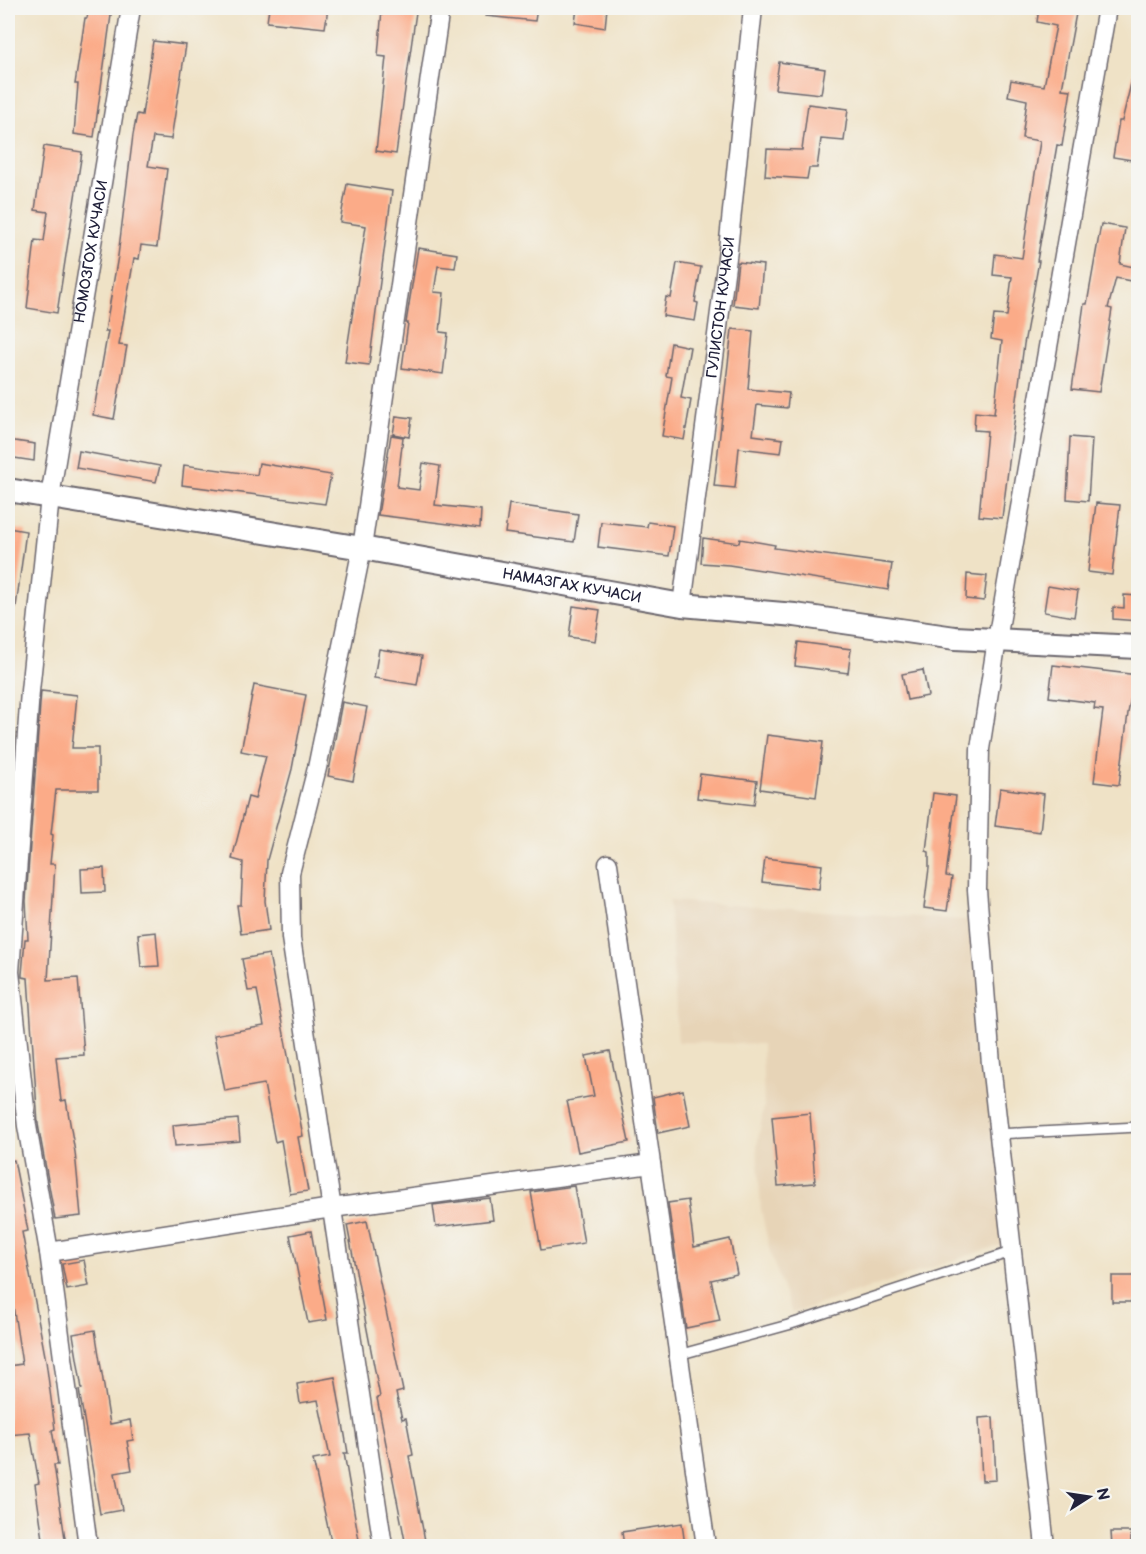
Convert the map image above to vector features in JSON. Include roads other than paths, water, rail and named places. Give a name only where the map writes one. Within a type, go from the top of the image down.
[{"type":"street","name":"НОМОЗГОХ КУЧАСИ","points":[[88,1546],[49,1252],[27,1126],[10,972],[30,691],[51,497],[131,8]]},
{"type":"street","points":[[383,1546],[291,938],[290,873],[317,768],[362,548],[440,8]]},
{"type":"street","name":"ГУЛИСТОН КУЧАСИ","points":[[682,605],[728,250],[753,8]]},
{"type":"street","points":[[1045,1546],[997,1134],[977,890],[980,749],[1107,8]]},
{"type":"street","name":"НАМАЗГАХ КУЧАСИ","points":[[8,490],[362,548],[682,605],[795,615],[955,638],[1138,647]]},
{"type":"street","points":[[608,864],[706,1546]]},
{"type":"street","points":[[49,1252],[332,1208],[651,1164]]},
{"type":"lane","points":[[997,1134],[1138,1127]]},
{"type":"lane","points":[[678,1354],[788,1325],[1011,1252]]}]
